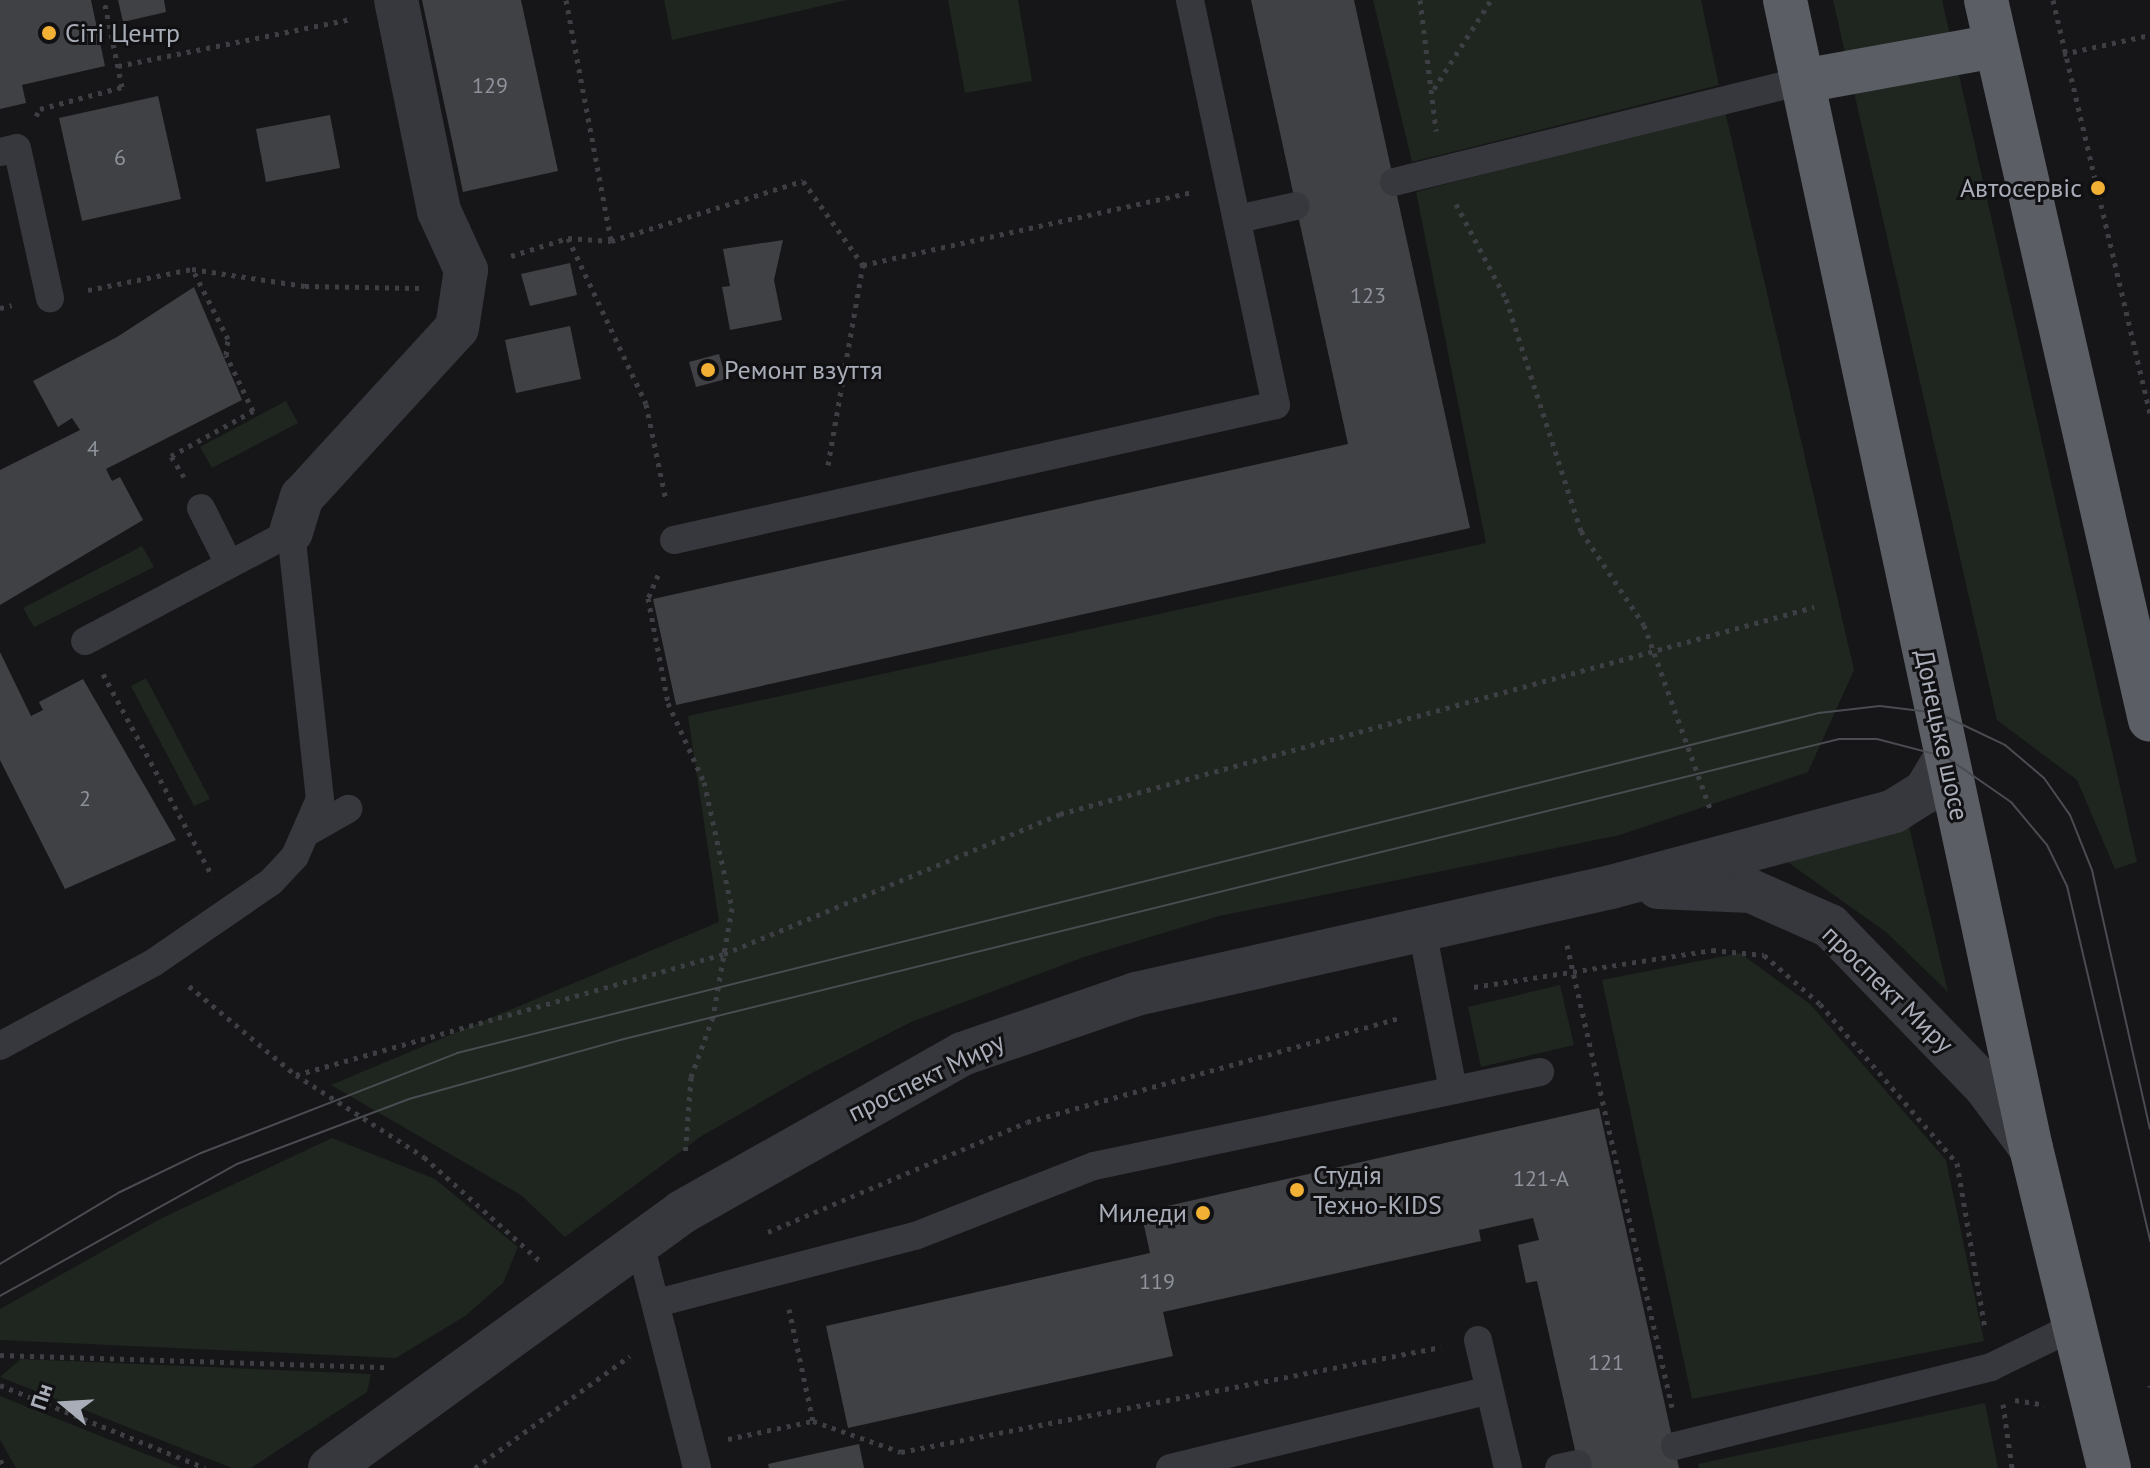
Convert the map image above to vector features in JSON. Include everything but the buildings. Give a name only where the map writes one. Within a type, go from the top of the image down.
[{"type":"highway","name":"Донецьке шосе","points":[[1785,0],[2031,1148],[2077,1325],[2109,1468]]},
{"type":"highway","points":[[1986,0],[2150,720]]},
{"type":"highway","points":[[1803,81],[1996,46]]},
{"type":"street","points":[[291,532],[302,497],[457,328],[466,270],[439,211],[397,5]]},
{"type":"street","name":"проспект Миру","points":[[330,1468],[682,1212],[885,1092],[1046,1021],[1611,887],[1728,853],[1894,811],[1925,792],[1946,757]]},
{"type":"street","name":"проспект Миру","points":[[1611,887],[1751,891],[1830,926],[1953,1051],[2031,1148]]},
{"type":"lane","points":[[674,540],[1276,405],[1190,0]]},
{"type":"lane","points":[[1394,182],[1803,81]]},
{"type":"lane","points":[[9,150],[50,298]]},
{"type":"lane","points":[[1238,219],[1296,206]]},
{"type":"lane","points":[[201,508],[229,564]]},
{"type":"lane","points":[[0,1046],[10,1046],[158,960],[232,912],[271,882],[311,830],[320,799],[291,532],[85,641]]},
{"type":"lane","points":[[311,830],[348,809]]},
{"type":"lane","points":[[1422,930],[1453,1090]]},
{"type":"lane","points":[[657,1303],[915,1236],[1094,1166],[1540,1072]]},
{"type":"lane","points":[[640,1244],[694,1457]]},
{"type":"lane","points":[[1678,1444],[1991,1367],[2077,1325]]},
{"type":"lane","points":[[1478,1340],[1508,1468]]},
{"type":"lane","points":[[1170,1468],[1489,1390]]},
{"type":"path","points":[[9,150],[40,109],[122,87],[104,0]]},
{"type":"path","points":[[566,0],[611,241]]},
{"type":"path","points":[[1420,0],[1434,89],[1438,171],[1506,299],[1581,531],[1653,649],[1728,853]]},
{"type":"path","points":[[1434,89],[1491,0]]},
{"type":"path","points":[[2053,0],[2063,54],[2150,415]]},
{"type":"path","points":[[118,66],[397,5]]},
{"type":"path","points":[[2063,54],[2150,35]]},
{"type":"path","points":[[0,308],[192,269],[305,286],[425,288],[466,270],[568,238],[611,241],[803,181],[863,265],[820,507]]},
{"type":"path","points":[[863,265],[1229,184]]},
{"type":"path","points":[[568,238],[646,404],[674,540],[648,598],[668,703],[704,782],[732,908],[713,1017],[691,1077],[682,1212]]},
{"type":"path","points":[[192,269],[228,339],[226,355],[253,411],[171,456],[201,508]]},
{"type":"path","points":[[296,1075],[724,954],[1060,814],[1814,607]]},
{"type":"path","points":[[85,641],[232,912]]},
{"type":"path","points":[[1558,899],[1678,1444]]},
{"type":"path","points":[[158,960],[296,1075],[424,1157],[574,1291]]},
{"type":"path","points":[[781,1271],[813,1421]]},
{"type":"path","points":[[694,1457],[813,1421],[901,1452],[1478,1340]]},
{"type":"path","points":[[0,1355],[386,1367],[435,1389]]},
{"type":"path","points":[[0,1385],[205,1468]]},
{"type":"path","points":[[2012,1468],[2002,1398],[2047,1406]]},
{"type":"path","points":[[0,1460],[5,1468]]},
{"type":"shaded area","points":[[664,0],[847,0],[672,40]]},
{"type":"shaded area","points":[[948,0],[1018,0],[1032,81],[965,93]]},
{"type":"shaded area","points":[[1373,0],[1701,0],[1719,85],[1412,162]]},
{"type":"shaded area","points":[[1833,0],[1942,0],[2137,862],[2115,869],[2077,780],[1997,720]]},
{"type":"shaded area","points":[[1725,111],[1854,670],[1808,772],[1620,835],[1219,916],[1084,957],[911,1022],[806,1076],[700,1137],[565,1237],[521,1195],[331,1085],[719,922],[688,716],[1486,543],[1416,192]]},
{"type":"shaded area","points":[[286,401],[298,423],[212,468],[200,447]]},
{"type":"shaded area","points":[[142,546],[154,567],[34,627],[23,608]]},
{"type":"shaded area","points":[[146,678],[210,799],[194,806],[131,686]]},
{"type":"shaded area","points":[[1909,826],[1948,992],[1886,932],[1779,856]]},
{"type":"shaded area","points":[[1740,953],[1810,1004],[1946,1160],[1984,1341],[1692,1399],[1602,980]]},
{"type":"shaded area","points":[[1560,985],[1574,1045],[1481,1067],[1468,1007]]},
{"type":"shaded area","points":[[332,1138],[435,1179],[518,1247],[503,1283],[465,1316],[396,1358],[0,1340],[0,1309],[160,1219]]},
{"type":"shaded area","points":[[21,1359],[371,1374],[367,1392],[251,1468],[232,1468],[0,1377]]},
{"type":"shaded area","points":[[0,1396],[181,1468],[16,1468],[0,1440]]},
{"type":"shaded area","points":[[1985,1403],[1998,1468],[1699,1468],[1698,1464]]},
{"type":"tram line","points":[[0,1264],[120,1192],[201,1153],[457,1053],[1819,713],[1880,706],[1938,713],[2005,745],[2044,778],[2070,815],[2092,870],[2150,1129]]},
{"type":"tram line","points":[[0,1296],[237,1164],[409,1099],[620,1040],[1839,739],[1877,739],[1946,757],[2011,802],[2047,845],[2067,886],[2150,1241]]},
{"type":"place","name":"Сіті Центр","points":[[49,33]]},
{"type":"place","name":"Автосервіс","points":[[2098,188]]},
{"type":"place","name":"Ремонт взуття","points":[[708,370]]},
{"type":"place","name":"Студія Техно-KIDS","points":[[1297,1190]]},
{"type":"place","name":"Миледи","points":[[1203,1213]]}]
